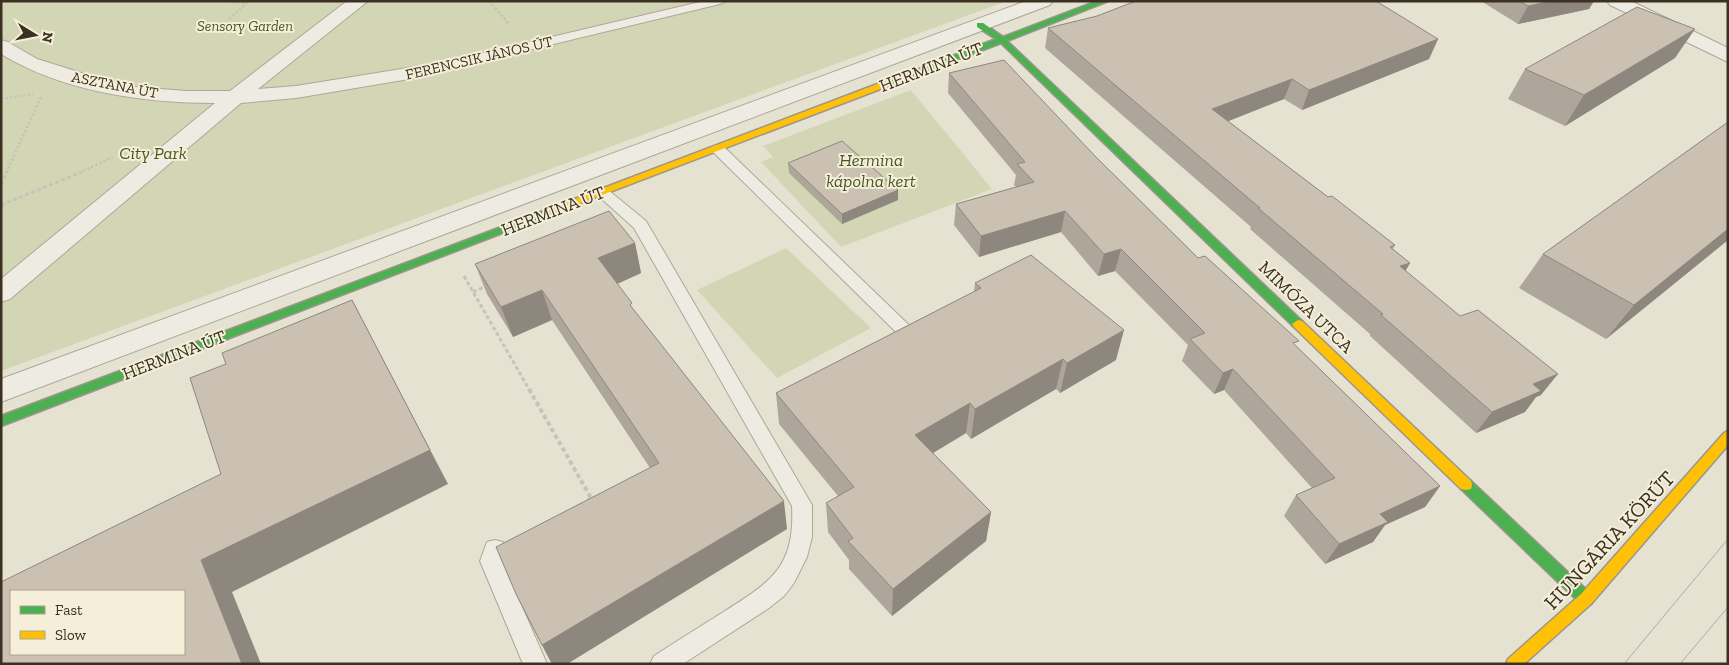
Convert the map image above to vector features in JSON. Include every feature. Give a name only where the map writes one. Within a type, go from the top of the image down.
[{"type":"street","points":[[1,293],[235,96],[359,1]]},
{"type":"street","name":"HERMINA ÚT","points":[[1,391],[1044,1]]},
{"type":"street","name":"HERMINA ÚT","points":[[1,421],[1104,1]]},
{"type":"street","points":[[1616,1],[1728,56]]},
{"type":"street","name":"MIMÓZA UTCA","points":[[980,25],[1002,40],[1586,599]]},
{"type":"street","name":"ASZTANA ÚT","points":[[1,46],[39,67],[118,89],[186,97],[235,96]]},
{"type":"street","name":"FERENCSIK JÁNOS ÚT","points":[[235,96],[296,92],[420,72]]},
{"type":"street","name":"HUNGÁRIA KÖRÚT","points":[[1512,664],[1586,599],[1728,436]]},
{"type":"lane","name":"FERENCSIK JÁNOS ÚT","points":[[420,72],[720,1]]},
{"type":"lane","points":[[718,149],[904,331]]},
{"type":"lane","points":[[602,192],[616,207],[624,210],[640,225],[802,505],[804,526],[800,545],[795,562],[779,586],[756,604],[662,664]]},
{"type":"lane","points":[[495,549],[492,561],[535,664]]},
{"type":"path","points":[[224,1],[248,2]]},
{"type":"path","points":[[489,1],[516,31]]},
{"type":"path","points":[[229,19],[248,2]]},
{"type":"path","points":[[1,99],[44,92],[24,131],[1,185]]},
{"type":"path","points":[[460,269],[591,498],[582,503]]},
{"type":"path","points":[[473,292],[492,284]]},
{"type":"green space","name":"City Park","points":[[1,1],[1007,1],[1,371]]},
{"type":"green space","name":"Hermina kápolna kert","points":[[911,90],[992,189],[841,247],[761,162],[773,157],[763,146]]},
{"type":"green space","points":[[786,248],[871,328],[777,378],[697,290]]},
{"type":"building","points":[[1136,1],[1376,1],[1438,39],[1309,90],[1292,79],[1212,109],[1328,197],[1332,196],[1395,245],[1390,247],[1410,263],[1400,266],[1460,316],[1478,310],[1558,374],[1533,384],[1541,391],[1492,412],[1381,315],[1383,314],[1048,28],[1097,16]]},
{"type":"building","points":[[1519,1],[1551,1],[1528,6]]},
{"type":"building","points":[[1637,7],[1695,29],[1584,95],[1525,69]]},
{"type":"building","points":[[1004,60],[1096,157],[1198,258],[1205,256],[1299,341],[1293,343],[1440,486],[1380,514],[1388,522],[1339,544],[1296,495],[1335,478],[1233,369],[1223,373],[1190,339],[1205,333],[1121,249],[1104,254],[1065,211],[981,236],[956,204],[1034,182],[1017,164],[1025,162],[949,73]]},
{"type":"building","points":[[1728,122],[1728,229],[1634,305],[1543,254]]},
{"type":"building","points":[[842,141],[898,190],[842,214],[788,163]]},
{"type":"building","points":[[609,211],[635,243],[598,258],[632,303],[630,305],[784,501],[542,645],[516,594],[496,547],[659,463],[542,290],[501,307],[475,264]]},
{"type":"building","points":[[1031,255],[1124,330],[1067,363],[1063,359],[975,409],[970,403],[915,435],[991,512],[893,589],[848,541],[853,538],[826,503],[854,487],[776,393],[981,288],[975,283]]},
{"type":"building","points":[[352,300],[430,450],[201,560],[242,664],[1,664],[1,582],[221,474],[190,378],[226,364],[222,353]]},
{"type":"tram line","points":[[1624,664],[1728,539]]},
{"type":"tram line","points":[[1680,664],[1728,607]]},
{"type":"traffic: fast","points":[[880,86],[1104,1]]},
{"type":"traffic: fast","points":[[980,25],[1002,40],[1298,324]]},
{"type":"traffic: fast","points":[[1,421],[554,210]]},
{"type":"traffic: fast","points":[[1466,485],[1586,599]]},
{"type":"traffic: slow","points":[[554,210],[880,86]]},
{"type":"traffic: slow","points":[[1298,324],[1466,485]]},
{"type":"traffic: slow","points":[[1513,664],[1586,599],[1728,436]]},
{"type":"park label","name":"Sensory Garden","points":[[245,26]]}]
